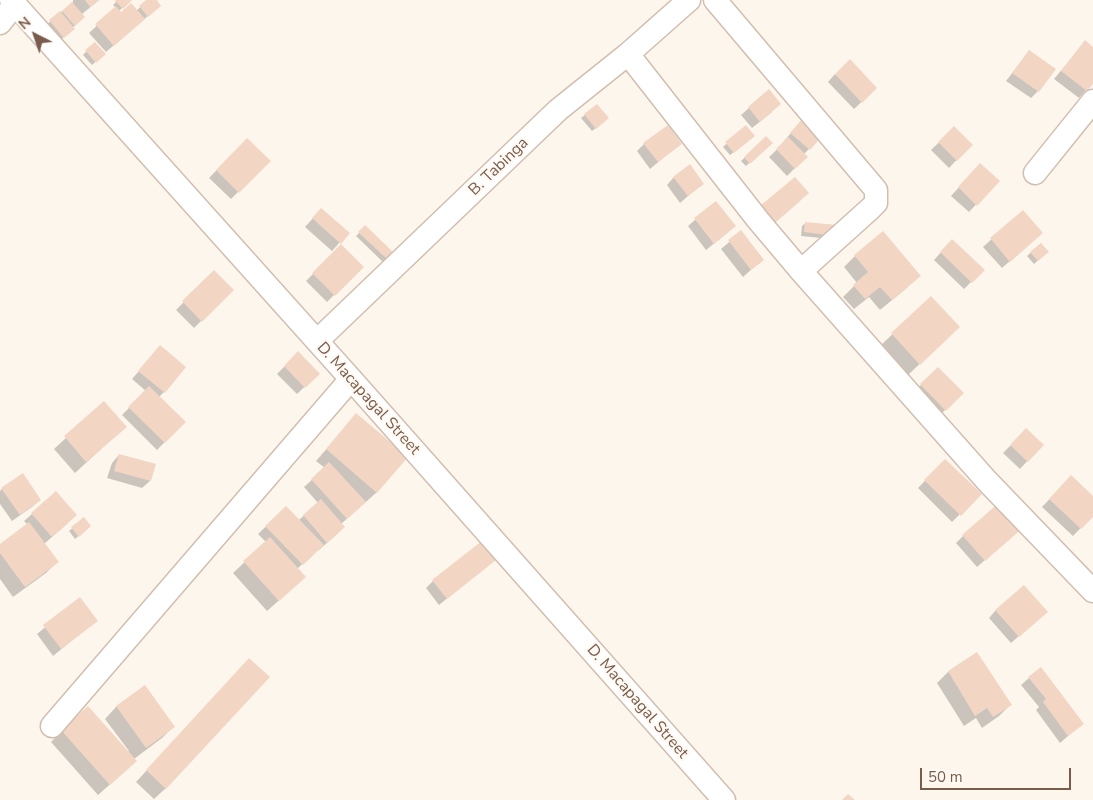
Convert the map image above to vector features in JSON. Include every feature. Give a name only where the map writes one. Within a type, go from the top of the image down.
[{"type":"street","name":"B. Tabinga","points":[[317,341],[558,110],[628,54],[689,0]]},
{"type":"street","points":[[715,0],[876,190],[876,203],[801,271]]},
{"type":"street","points":[[0,23],[13,2]]},
{"type":"street","name":"D. Macapagal Street","points":[[13,2],[351,379],[724,800]]},
{"type":"street","points":[[628,54],[758,220],[801,271],[987,481],[1093,592]]},
{"type":"street","points":[[1035,173],[1093,101]]},
{"type":"street","points":[[52,726],[351,379]]},
{"type":"building","points":[[85,0],[99,0],[90,7]]},
{"type":"building","points":[[116,0],[132,0],[123,9]]},
{"type":"building","points":[[146,0],[157,0],[161,6],[148,17],[139,6]]},
{"type":"building","points":[[72,2],[85,17],[75,26],[62,11]]},
{"type":"building","points":[[131,3],[145,19],[114,46],[95,24],[116,6],[121,12]]},
{"type":"building","points":[[60,11],[75,29],[64,38],[49,20]]},
{"type":"building","points":[[1085,40],[1093,47],[1093,84],[1087,91],[1061,71]]},
{"type":"building","points":[[95,42],[106,54],[96,63],[85,50]]},
{"type":"building","points":[[1029,50],[1056,69],[1039,92],[1012,73]]},
{"type":"building","points":[[850,59],[877,88],[862,103],[835,74]]},
{"type":"building","points":[[769,89],[781,104],[760,122],[748,107]]},
{"type":"building","points":[[597,104],[609,118],[596,129],[584,114]]},
{"type":"building","points":[[803,118],[823,135],[810,150],[790,133]]},
{"type":"building","points":[[668,125],[682,144],[658,162],[643,143]]},
{"type":"building","points":[[746,125],[755,136],[734,153],[725,142]]},
{"type":"building","points":[[954,126],[973,145],[957,161],[938,142]]},
{"type":"building","points":[[766,136],[773,143],[750,164],[744,157]]},
{"type":"building","points":[[788,137],[808,157],[795,169],[776,149]]},
{"type":"building","points":[[247,138],[271,161],[239,193],[216,170]]},
{"type":"building","points":[[980,163],[1000,181],[977,206],[958,187]]},
{"type":"building","points":[[690,164],[704,184],[688,196],[673,177]]},
{"type":"building","points":[[795,177],[809,193],[776,222],[761,205]]},
{"type":"building","points":[[716,201],[736,226],[714,244],[694,218]]},
{"type":"building","points":[[321,208],[350,233],[341,244],[312,218]]},
{"type":"building","points":[[1023,210],[1043,233],[1010,262],[990,238]]},
{"type":"building","points":[[805,222],[837,225],[835,236],[804,232]]},
{"type":"building","points":[[365,225],[394,253],[387,259],[358,232]]},
{"type":"building","points":[[741,230],[764,260],[751,270],[728,240]]},
{"type":"building","points":[[883,231],[921,276],[892,300],[880,287],[865,299],[853,285],[868,272],[854,255]]},
{"type":"building","points":[[952,239],[985,270],[972,283],[940,252]]},
{"type":"building","points":[[1041,243],[1049,252],[1038,261],[1030,252]]},
{"type":"building","points":[[341,244],[364,267],[335,296],[312,273]]},
{"type":"building","points":[[214,270],[234,290],[202,322],[182,301]]},
{"type":"building","points":[[931,296],[960,327],[920,365],[891,333]]},
{"type":"building","points":[[160,345],[186,367],[165,393],[138,371]]},
{"type":"building","points":[[298,351],[320,374],[305,388],[284,366]]},
{"type":"building","points":[[938,367],[964,393],[946,411],[920,384]]},
{"type":"building","points":[[149,386],[186,422],[165,443],[128,407]]},
{"type":"building","points":[[104,401],[127,427],[86,462],[64,436]]},
{"type":"building","points":[[356,413],[408,457],[377,493],[326,449]]},
{"type":"building","points":[[1026,428],[1044,445],[1028,462],[1010,445]]},
{"type":"building","points":[[119,454],[156,464],[151,481],[114,471]]},
{"type":"building","points":[[945,459],[982,494],[961,516],[924,480]]},
{"type":"building","points":[[329,462],[366,502],[347,519],[311,479]]},
{"type":"building","points":[[23,473],[41,500],[20,515],[1,488]]},
{"type":"building","points":[[1071,475],[1093,496],[1093,517],[1081,529],[1049,499]]},
{"type":"building","points":[[56,491],[77,515],[52,537],[31,513]]},
{"type":"building","points":[[321,499],[345,527],[327,543],[303,515]]},
{"type":"building","points":[[1002,500],[1025,526],[985,561],[962,535]]},
{"type":"building","points":[[286,506],[324,545],[303,565],[265,526]]},
{"type":"building","points":[[84,517],[91,526],[79,537],[71,527]]},
{"type":"building","points":[[29,522],[59,562],[25,587],[0,553],[0,544]]},
{"type":"building","points":[[270,537],[306,577],[279,601],[243,561]]},
{"type":"building","points":[[487,537],[501,556],[447,599],[432,580]]},
{"type":"building","points":[[1024,585],[1048,612],[1019,637],[995,610]]},
{"type":"building","points":[[80,597],[98,621],[61,649],[43,625]]},
{"type":"building","points":[[977,652],[1012,705],[993,717],[987,708],[975,716],[948,671]]},
{"type":"building","points":[[249,658],[270,677],[166,789],[146,770]]},
{"type":"building","points":[[1041,667],[1084,724],[1068,736],[1043,702],[1046,699],[1028,677]]},
{"type":"building","points":[[145,685],[175,727],[146,748],[116,706]]},
{"type":"building","points":[[88,706],[137,761],[110,785],[61,730]]},
{"type":"building","points":[[848,794],[855,800],[842,800]]}]
